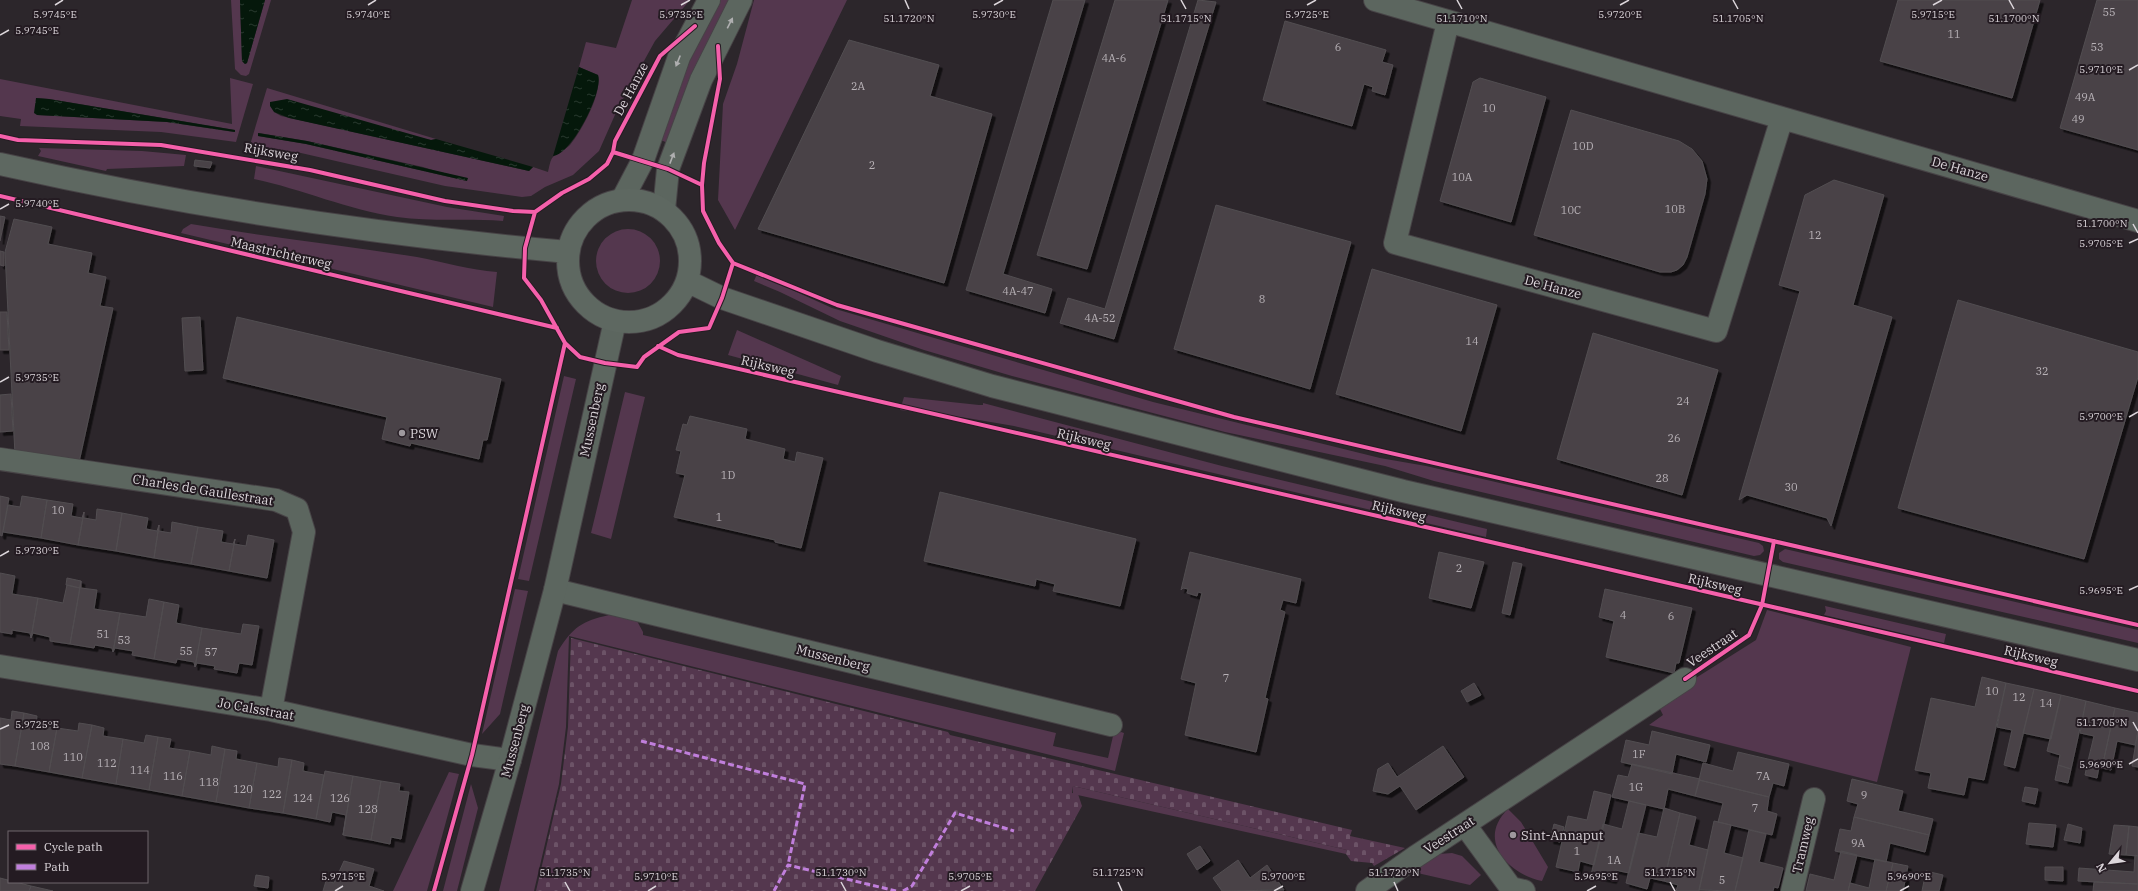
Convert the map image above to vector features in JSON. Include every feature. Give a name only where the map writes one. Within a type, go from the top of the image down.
[{"type":"main road","points":[[0,164],[87,183],[218,207],[419,237],[568,252]]},
{"type":"main road","points":[[622,200],[644,202],[664,210],[676,222],[686,240],[690,261],[687,281],[678,298],[660,314],[636,322],[615,321],[601,316],[588,306],[576,292],[569,274],[568,252],[576,230],[582,220],[606,204],[622,200]]},
{"type":"main road","name":"Rijksweg","points":[[687,281],[722,298],[869,349],[1007,390],[1403,491],[2138,660]]},
{"type":"street","points":[[622,200],[643,160],[679,57],[709,0]]},
{"type":"street","points":[[664,210],[668,169],[701,80],[741,0]]},
{"type":"street","name":"De Hanze","points":[[1375,0],[2138,221]]},
{"type":"street","name":"De Hanze","points":[[1448,22],[1395,243],[1716,331],[1782,118]]},
{"type":"street","name":"Mussenberg","points":[[472,891],[510,760],[555,590],[615,321]]},
{"type":"street","name":"Charles de Gaullestraat","points":[[0,459],[276,500],[297,509],[304,532],[271,710]]},
{"type":"street","name":"Mussenberg","points":[[555,590],[1111,725]]},
{"type":"street","name":"Jo Calsstraat","points":[[0,666],[271,710],[472,755],[510,760]]},
{"type":"street","name":"Veestraat","points":[[1367,891],[1685,679]]},
{"type":"street","name":"Tramweg","points":[[1792,891],[1814,799]]},
{"type":"street","points":[[1465,825],[1511,888],[1524,891]]},
{"type":"green space","points":[[231,0],[240,0],[242,61],[245,64],[247,63],[265,0],[271,0],[249,74],[246,76],[241,75],[235,69]]},
{"type":"green space","points":[[632,0],[690,0],[655,41],[618,108],[599,151],[573,175],[545,187],[531,196],[522,197],[445,186],[301,153],[250,145],[267,88],[436,139],[431,140],[274,112],[281,116],[529,171],[533,167],[548,172],[552,158],[570,145],[580,130],[590,112],[597,92],[598,75],[579,67],[586,42],[616,48]],"holes":[[[259,133],[307,141],[423,167],[467,181],[306,144],[258,136]]]},
{"type":"green space","points":[[721,0],[732,0],[668,143],[658,139],[675,90]]},
{"type":"green space","points":[[754,0],[847,0],[735,230],[718,200],[723,104],[737,64]]},
{"type":"green space","points":[[230,78],[253,84],[236,142],[161,132],[20,126],[21,119],[0,116],[0,79],[232,124]],"holes":[[[36,98],[235,130],[234,132],[167,122],[37,115]]]},
{"type":"green space","points":[[39,148],[142,151],[186,155],[184,166],[107,169],[106,171],[38,156],[41,151]]},
{"type":"green space","points":[[256,166],[447,207],[504,216],[503,221],[397,217],[361,210],[290,188],[254,179]]},
{"type":"green space","points":[[191,224],[417,257],[467,268],[497,272],[493,307],[181,233],[183,229]]},
{"type":"green space","points":[[622,229],[634,229],[651,238],[658,249],[660,261],[658,273],[651,284],[634,293],[622,293],[610,288],[601,279],[596,267],[596,255],[601,243],[610,234]]},
{"type":"green space","points":[[757,274],[832,308],[1153,402],[1380,458],[1426,466],[1759,543],[1763,546],[1764,551],[1760,555],[1754,556],[1434,481],[1385,466],[1225,432],[1012,376],[924,350],[840,321],[754,281]]},
{"type":"green space","points":[[737,330],[841,376],[838,385],[728,355]]},
{"type":"green space","points":[[564,376],[576,379],[529,581],[518,579]]},
{"type":"green space","points":[[625,392],[645,397],[611,539],[591,533]]},
{"type":"green space","points":[[904,397],[979,405],[983,405],[983,403],[1222,466],[1487,529],[1486,537],[1014,426],[967,418],[900,410]]},
{"type":"green space","points":[[1785,549],[2138,630],[2138,643],[1783,562],[1779,559],[1779,553]]},
{"type":"green space","points":[[515,589],[528,591],[500,714],[482,734]]},
{"type":"green space","points":[[1825,606],[1946,634],[1944,643],[1824,615],[1826,611]]},
{"type":"green space","points":[[1767,610],[1911,647],[1877,782],[1649,725],[1663,715],[1659,707],[1691,681],[1756,640]]},
{"type":"green space","points":[[609,615],[637,621],[643,635],[1056,733],[1053,746],[1108,758],[1113,736],[1121,732],[1124,733],[1115,771],[569,636],[566,727],[559,784],[534,891],[499,891],[558,651],[568,636],[579,626]]},
{"type":"green space","points":[[571,638],[948,732],[950,735],[1352,830],[1350,836],[1405,848],[1374,866],[1372,863],[1351,861],[1346,854],[1347,850],[1073,786],[1072,793],[1078,794],[1082,806],[1035,891],[536,891],[561,784],[568,727]]},
{"type":"green space","points":[[449,772],[459,774],[427,891],[393,891]]},
{"type":"green space","points":[[471,784],[478,808],[457,891],[443,891]]},
{"type":"green space","points":[[1073,786],[1347,850],[1346,854],[1073,794]]},
{"type":"green space","points":[[1508,809],[1521,822],[1548,867],[1542,881],[1529,877],[1518,871],[1500,854],[1496,844],[1495,832],[1499,821]]},
{"type":"green space","points":[[1452,853],[1462,856],[1481,875],[1470,885],[1413,872],[1439,854]]},
{"type":"water","points":[[240,0],[265,0],[247,63],[245,64],[242,61]]},
{"type":"water","points":[[579,67],[598,75],[599,83],[596,94],[591,108],[577,135],[560,153],[553,156]]},
{"type":"water","points":[[36,98],[235,130],[235,132],[167,122],[37,115],[34,113]]},
{"type":"water","points":[[287,99],[533,167],[529,171],[289,118],[274,112],[270,106],[270,102]]},
{"type":"water","points":[[258,133],[307,141],[468,178],[467,181],[306,144],[258,136]]},
{"type":"building","points":[[1053,0],[1085,0],[1003,274],[1052,289],[1045,313],[966,290]]},
{"type":"building","points":[[1115,0],[1168,0],[1087,269],[1037,255]]},
{"type":"building","points":[[1198,0],[1216,2],[1114,339],[1060,323],[1068,298],[1105,309]]},
{"type":"building","points":[[1898,0],[2040,0],[2012,98],[1880,61]]},
{"type":"building","points":[[2097,0],[2138,0],[2138,150],[2060,128]]},
{"type":"building","points":[[1285,21],[1386,50],[1382,62],[1393,65],[1385,95],[1372,91],[1373,87],[1364,84],[1352,126],[1263,100]]},
{"type":"building","points":[[849,40],[939,65],[930,96],[992,114],[944,283],[758,229]]},
{"type":"building","points":[[1480,78],[1546,97],[1511,222],[1440,201],[1473,82]]},
{"type":"building","points":[[1571,110],[1679,141],[1692,149],[1702,161],[1707,179],[1705,194],[1687,257],[1683,265],[1677,270],[1671,272],[1660,272],[1534,235]]},
{"type":"building","points":[[195,160],[212,162],[210,168],[194,166]]},
{"type":"building","points":[[1834,180],[1884,195],[1853,305],[1892,317],[1831,526],[1827,518],[1747,495],[1739,500],[1800,291],[1779,285],[1805,195]]},
{"type":"building","points":[[1216,205],[1351,242],[1310,389],[1174,349]]},
{"type":"building","points":[[0,216],[5,217],[0,241]]},
{"type":"building","points":[[14,219],[52,227],[48,244],[92,253],[88,273],[106,277],[100,306],[113,308],[79,462],[15,455],[5,252]]},
{"type":"building","points":[[0,251],[4,252],[4,266],[0,265]]},
{"type":"building","points":[[1372,269],[1497,305],[1461,431],[1336,394]]},
{"type":"building","points":[[1958,300],[2138,352],[2138,377],[2084,559],[1898,508]]},
{"type":"building","points":[[0,312],[7,312],[9,350],[0,350]]},
{"type":"building","points":[[200,317],[203,370],[185,371],[182,318]]},
{"type":"building","points":[[237,317],[501,379],[487,440],[483,440],[479,459],[411,443],[410,446],[382,439],[387,417],[223,378]]},
{"type":"building","points":[[1593,333],[1718,370],[1682,495],[1557,459]]},
{"type":"building","points":[[11,394],[13,431],[0,432],[0,395]]},
{"type":"building","points":[[690,416],[747,429],[745,439],[785,449],[783,459],[795,462],[797,452],[823,458],[801,548],[775,542],[775,540],[674,517],[685,475],[676,473],[681,451],[676,450],[683,424],[687,425]]},
{"type":"building","points":[[940,492],[1136,539],[1120,606],[1053,591],[1055,584],[1036,579],[1035,586],[924,561]]},
{"type":"building","points":[[0,496],[9,498],[2,536],[0,535]]},
{"type":"building","points":[[22,496],[47,500],[41,538],[3,532],[8,505],[20,507]]},
{"type":"building","points":[[47,500],[73,504],[71,516],[82,518],[84,512],[78,545],[41,538]]},
{"type":"building","points":[[97,509],[122,513],[116,551],[78,545],[84,512],[84,518],[96,520]]},
{"type":"building","points":[[122,513],[148,518],[146,529],[157,531],[159,525],[154,558],[116,551]]},
{"type":"building","points":[[172,522],[198,527],[191,564],[154,558],[159,525],[159,531],[171,533]]},
{"type":"building","points":[[198,527],[223,531],[221,542],[233,544],[235,539],[229,571],[191,564]]},
{"type":"building","points":[[248,535],[274,540],[267,578],[229,571],[234,544],[246,546]]},
{"type":"building","points":[[1190,552],[1301,579],[1296,603],[1283,600],[1280,610],[1285,612],[1265,698],[1268,699],[1256,752],[1185,735],[1196,683],[1181,679],[1202,593],[1198,592],[1197,596],[1187,593],[1188,589],[1183,588],[1181,590]]},
{"type":"building","points":[[1439,552],[1484,562],[1471,608],[1429,598]]},
{"type":"building","points":[[1513,562],[1522,564],[1510,615],[1502,613]]},
{"type":"building","points":[[0,573],[15,576],[12,594],[38,598],[31,638],[30,633],[12,630],[12,634],[0,632]]},
{"type":"building","points":[[67,578],[81,581],[80,588],[66,585]]},
{"type":"building","points":[[81,581],[81,588],[97,590],[94,609],[120,613],[113,652],[112,648],[95,645],[94,648],[70,644]]},
{"type":"building","points":[[67,585],[80,588],[70,644],[50,641],[50,637],[33,633],[31,638],[38,598],[63,603]]},
{"type":"building","points":[[1605,589],[1692,608],[1679,663],[1676,663],[1674,673],[1606,657],[1614,621],[1599,617]]},
{"type":"building","points":[[149,599],[164,602],[154,659],[132,655],[133,651],[115,648],[113,652],[120,613],[146,617]]},
{"type":"building","points":[[164,602],[179,605],[176,623],[202,628],[195,667],[194,662],[177,659],[176,663],[154,659]]},
{"type":"building","points":[[243,624],[259,626],[252,665],[239,663],[237,673],[214,669],[215,666],[197,663],[195,667],[202,628],[241,634]]},
{"type":"building","points":[[1982,677],[2006,683],[1984,780],[1968,777],[1964,795],[1928,788],[1931,773],[1915,770],[1931,698],[1975,707]]},
{"type":"building","points":[[1474,683],[1481,695],[1467,702],[1461,691]]},
{"type":"building","points":[[2006,683],[2034,689],[2015,768],[2004,765],[2012,730],[1997,727]]},
{"type":"building","points":[[2034,689],[2061,695],[2051,739],[2023,733]]},
{"type":"building","points":[[2061,695],[2086,701],[2071,769],[2058,765],[2060,755],[2047,751]]},
{"type":"building","points":[[2086,701],[2115,708],[2102,768],[2087,765],[2094,736],[2080,733]]},
{"type":"building","points":[[2115,708],[2138,713],[2138,731],[2135,745],[2117,741],[2111,770],[2102,768]]},
{"type":"building","points":[[12,711],[24,713],[15,766],[0,764],[0,718],[11,720]]},
{"type":"building","points":[[24,713],[37,716],[36,724],[57,728],[49,772],[15,766]]},
{"type":"building","points":[[79,723],[92,725],[82,778],[49,772],[57,728],[78,731]]},
{"type":"building","points":[[92,725],[104,728],[103,736],[123,739],[116,784],[82,778]]},
{"type":"building","points":[[1652,731],[1710,745],[1706,762],[1676,754],[1672,774],[1621,762],[1626,740],[1649,745]]},
{"type":"building","points":[[2138,731],[2138,767],[2132,766]]},
{"type":"building","points":[[146,735],[158,737],[149,790],[116,784],[123,739],[144,743]]},
{"type":"building","points":[[158,737],[171,739],[169,748],[190,751],[182,796],[149,790]]},
{"type":"building","points":[[212,746],[225,749],[216,802],[182,796],[190,751],[211,755]]},
{"type":"building","points":[[1443,746],[1464,777],[1416,810],[1400,786],[1388,794],[1373,791],[1378,769],[1388,763],[1397,777]]},
{"type":"building","points":[[225,749],[237,751],[236,759],[257,763],[249,808],[216,802]]},
{"type":"building","points":[[1738,752],[1789,764],[1784,786],[1773,783],[1769,797],[1699,780],[1703,763],[1733,771]]},
{"type":"building","points":[[279,758],[292,760],[283,813],[249,808],[257,763],[278,767]]},
{"type":"building","points":[[292,760],[304,763],[303,771],[324,775],[316,819],[283,813]]},
{"type":"building","points":[[1632,764],[1700,779],[1695,796],[1668,789],[1664,809],[1612,797],[1618,775],[1628,777]]},
{"type":"building","points":[[2058,765],[2071,769],[2068,783],[2055,780]]},
{"type":"building","points":[[2087,765],[2099,767],[2097,778],[2085,775]]},
{"type":"building","points":[[325,771],[353,776],[343,835],[346,815],[332,812],[330,822],[316,819]]},
{"type":"building","points":[[353,776],[381,781],[371,840],[343,835]]},
{"type":"building","points":[[1852,779],[1903,791],[1898,811],[1933,819],[1929,835],[1854,817],[1858,804],[1847,801]]},
{"type":"building","points":[[1699,780],[1769,797],[1767,811],[1777,814],[1772,835],[1718,822],[1723,803],[1695,796]]},
{"type":"building","points":[[381,781],[400,784],[399,791],[409,792],[401,839],[391,837],[390,844],[371,840]]},
{"type":"building","points":[[2025,787],[2038,789],[2035,804],[2022,801]]},
{"type":"building","points":[[1594,791],[1611,795],[1594,865],[1580,861],[1578,872],[1556,867],[1568,816],[1587,820]]},
{"type":"building","points":[[1629,801],[1646,805],[1629,873],[1615,870],[1613,880],[1591,875],[1603,824],[1622,829]]},
{"type":"building","points":[[1664,808],[1680,813],[1664,881],[1650,878],[1647,889],[1626,883],[1638,833],[1657,837]]},
{"type":"building","points":[[1680,813],[1696,817],[1689,845],[1708,850],[1699,891],[1676,891],[1678,885],[1664,881]]},
{"type":"building","points":[[1854,817],[1929,835],[1925,852],[1890,843],[1886,862],[1835,851],[1840,829],[1851,831]]},
{"type":"building","points":[[1714,821],[1731,825],[1724,853],[1743,858],[1735,891],[1699,890]]},
{"type":"building","points":[[2029,823],[2056,825],[2053,847],[2026,844]]},
{"type":"building","points":[[1554,824],[1564,827],[1560,842],[1550,840]]},
{"type":"building","points":[[2068,824],[2082,828],[2080,843],[2064,840]]},
{"type":"building","points":[[2114,825],[2129,826],[2126,855],[2109,854]]},
{"type":"building","points":[[2129,826],[2138,827],[2138,856],[2126,855]]},
{"type":"building","points":[[1749,830],[1766,834],[1759,862],[1783,868],[1778,888],[1774,887],[1773,891],[1735,891]]},
{"type":"building","points":[[1200,846],[1210,861],[1197,870],[1187,854]]},
{"type":"building","points":[[1841,851],[1857,855],[1848,891],[1806,891],[1810,874],[1834,880]]},
{"type":"building","points":[[2135,855],[2138,856],[2138,884],[2078,881],[2079,868],[2134,872]]},
{"type":"building","points":[[1875,859],[1893,863],[1886,891],[1848,891],[1850,883],[1869,888]]},
{"type":"building","points":[[1238,860],[1250,878],[1267,865],[1284,890],[1222,891],[1213,878]]},
{"type":"building","points":[[344,861],[374,869],[369,886],[384,891],[323,891],[326,881],[334,883]]},
{"type":"building","points":[[1893,863],[1908,866],[1903,891],[1886,891]]},
{"type":"building","points":[[2045,867],[2063,867],[2063,881],[2045,880]]},
{"type":"building","points":[[1926,871],[1943,875],[1939,891],[1922,891]]},
{"type":"building","points":[[256,875],[269,877],[268,888],[254,886]]},
{"type":"building","points":[[0,878],[8,880],[8,883],[19,883],[31,886],[29,891],[0,891]]},
{"type":"building","points":[[2094,882],[2138,884],[2138,891],[2093,891]]},
{"type":"building","points":[[31,886],[53,891],[29,891]]},
{"type":"marked path","points":[[641,741],[805,784],[788,865]]},
{"type":"marked path","points":[[903,891],[912,886],[955,813],[1014,831]]},
{"type":"marked path","points":[[774,891],[788,865],[896,891]]},
{"type":"cycle path","points":[[613,152],[615,141],[660,56],[695,26]]},
{"type":"cycle path","points":[[702,185],[704,163],[720,79],[718,46]]},
{"type":"cycle path","points":[[0,136],[18,140],[161,145],[310,170],[445,201],[513,211],[535,212],[562,193],[589,179],[607,164],[613,152],[668,169],[702,185],[703,211],[719,243],[733,263],[837,305],[1234,417],[2138,625]]},
{"type":"cycle path","name":"Maastrichterweg","points":[[0,196],[557,328]]},
{"type":"cycle path","points":[[535,212],[525,248],[524,278],[541,300],[565,343],[580,357],[605,363],[637,367],[644,357],[679,332],[709,328],[722,298],[733,263]]},
{"type":"cycle path","points":[[434,891],[472,755],[565,343]]},
{"type":"cycle path","points":[[658,346],[678,355],[2138,691]]},
{"type":"cycle path","points":[[1685,679],[1749,635],[1762,605],[1774,541]]},
{"type":"place","name":"PSW","points":[[402,433]]},
{"type":"place","name":"Sint-Annaput","points":[[1513,835]]}]
